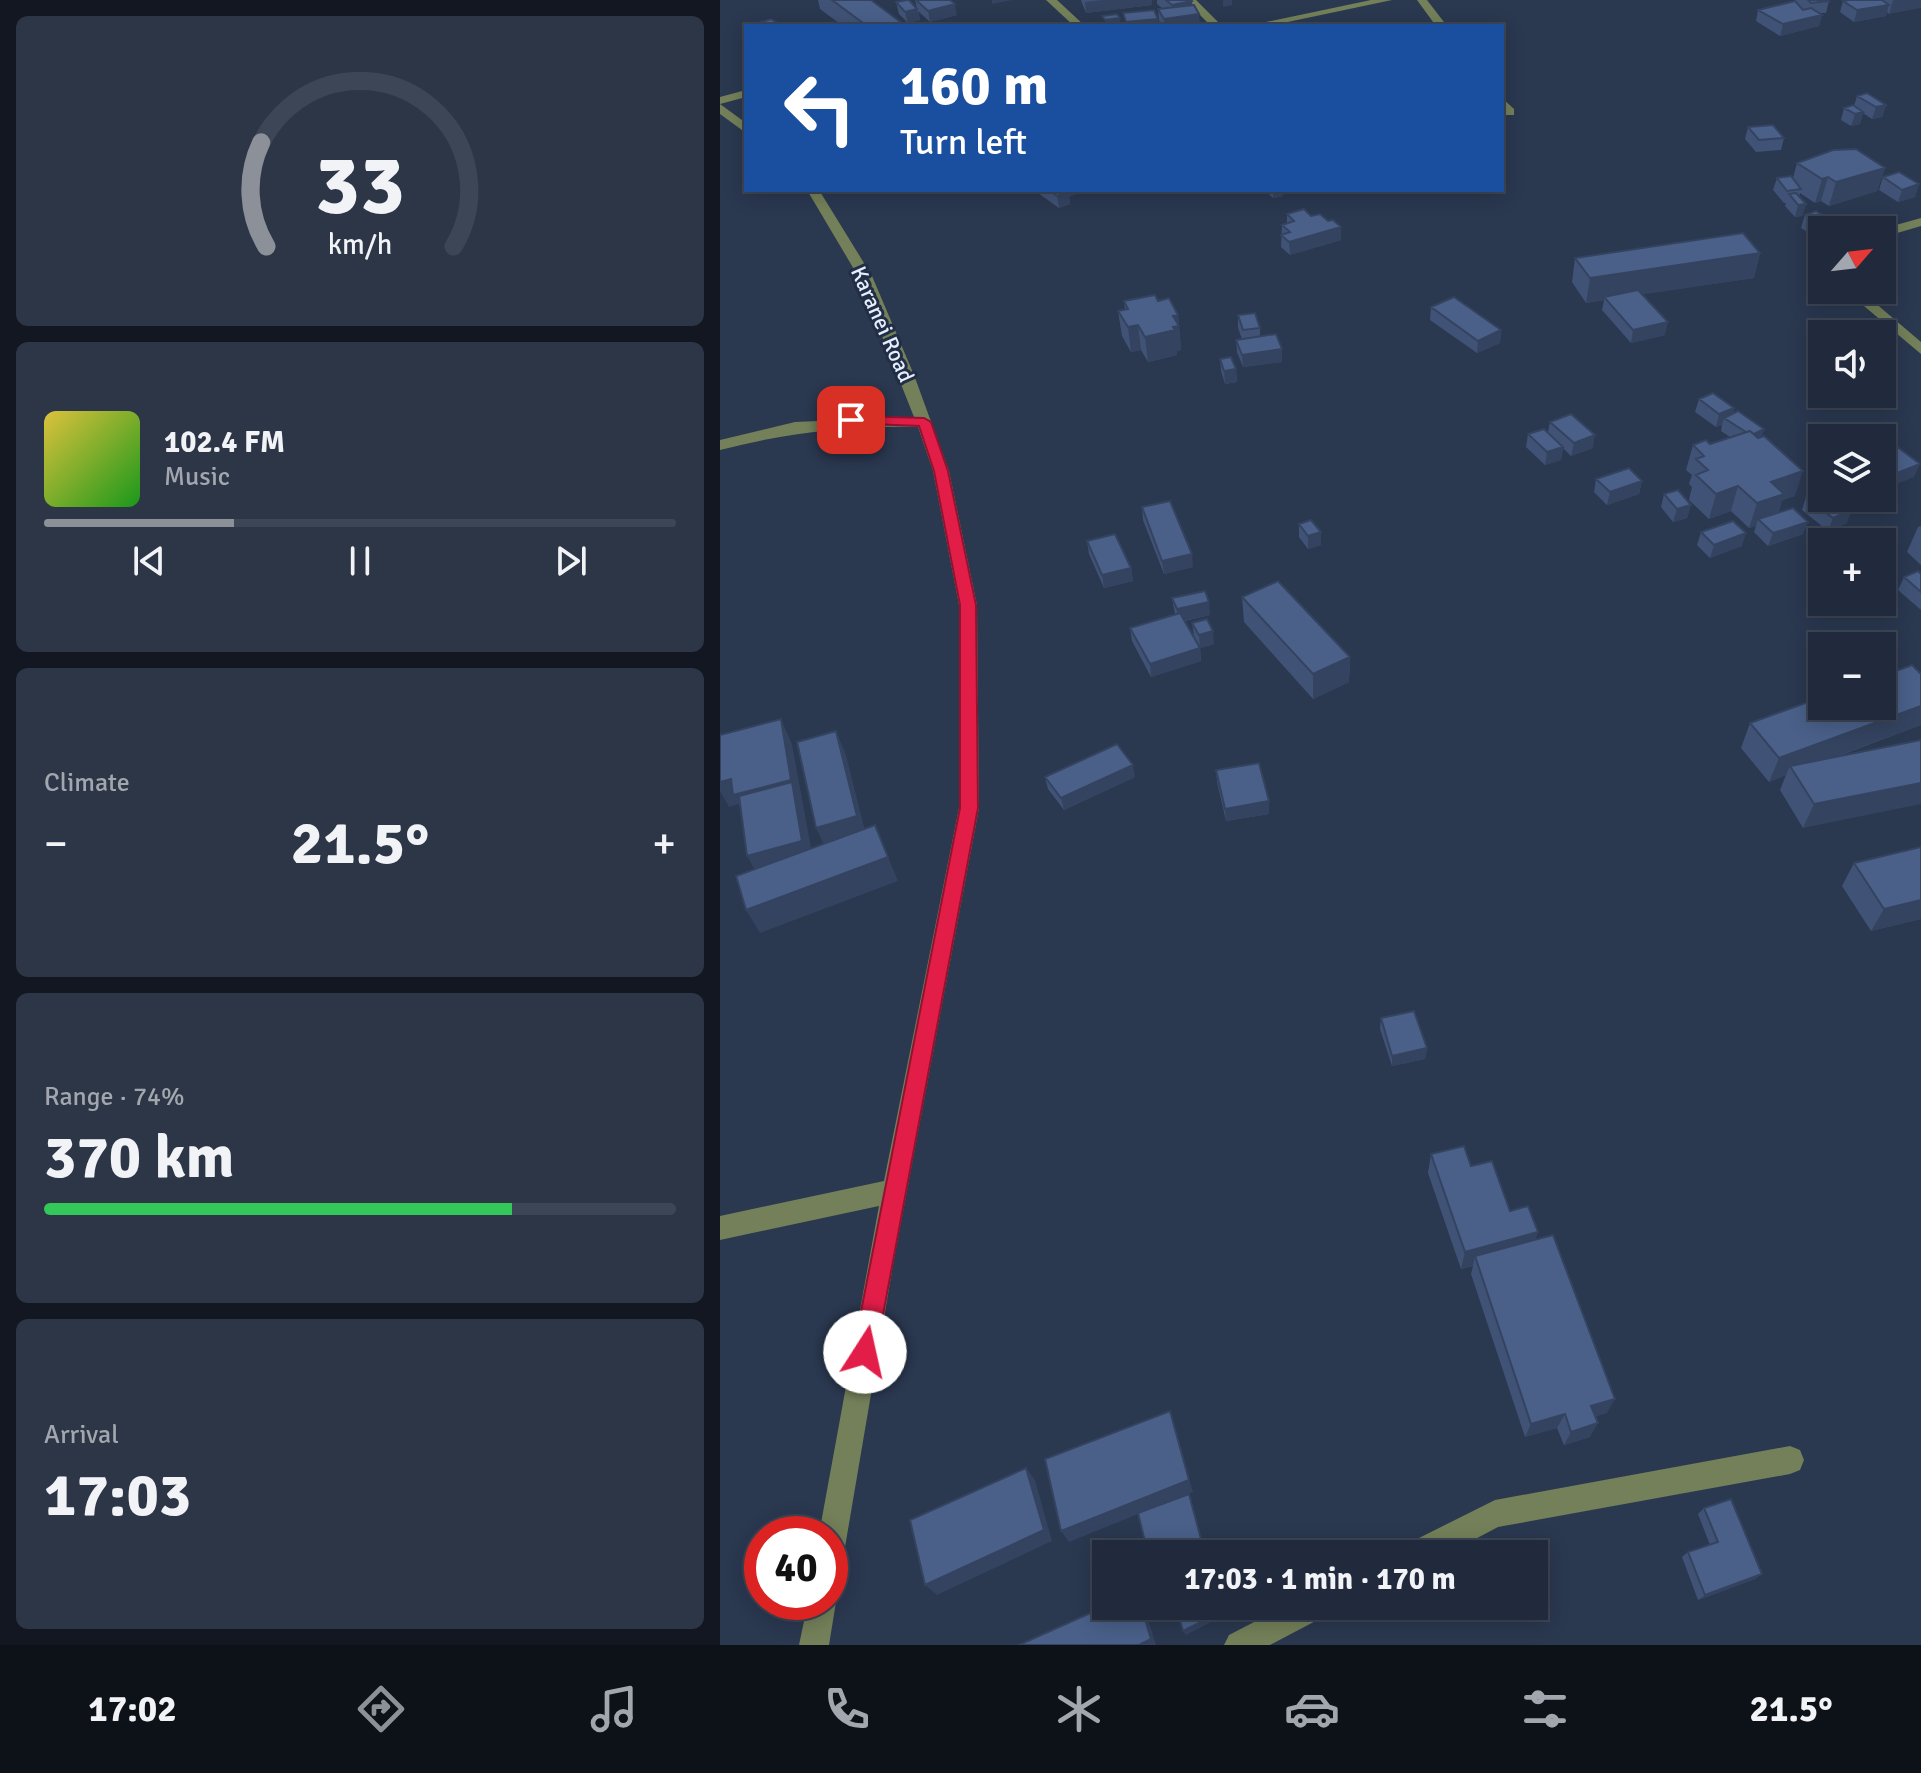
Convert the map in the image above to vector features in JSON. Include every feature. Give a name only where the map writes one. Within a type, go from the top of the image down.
[{"type":"street","points":[[1051,0],[1078,24]]},
{"type":"street","points":[[1190,0],[1215,24]]},
{"type":"street","points":[[1262,24],[1387,0]]},
{"type":"street","points":[[1422,0],[1440,24]]},
{"type":"street","points":[[744,94],[721,101],[744,127]]},
{"type":"street","name":"Karanei Road","points":[[814,192],[865,276],[924,422],[941,471],[968,605],[969,808],[894,1191],[837,1516]]},
{"type":"street","points":[[1896,229],[1921,222]]},
{"type":"street","points":[[1868,304],[1921,350]]},
{"type":"street","points":[[720,445],[765,430],[851,420],[924,422]]},
{"type":"street","points":[[720,1228],[894,1191]]},
{"type":"street","points":[[1444,1540],[1495,1514],[1790,1460]]},
{"type":"street","points":[[814,1645],[819,1620]]},
{"type":"street","points":[[1239,1645],[1288,1620]]},
{"type":"building","points":[[832,0],[871,0],[903,24],[864,24]]},
{"type":"building","points":[[909,0],[917,9],[905,12],[896,2]]},
{"type":"building","points":[[916,0],[950,0],[955,4],[928,11]]},
{"type":"building","points":[[1166,0],[1191,0],[1192,1],[1172,5]]},
{"type":"building","points":[[1882,0],[1889,5],[1857,10],[1843,1]]},
{"type":"building","points":[[1795,1],[1803,10],[1811,8],[1822,15],[1783,24],[1758,10]]},
{"type":"building","points":[[1194,5],[1199,14],[1164,19],[1158,9]]},
{"type":"building","points":[[1154,10],[1158,19],[1126,22],[1123,13]]},
{"type":"building","points":[[1117,14],[1120,18],[1105,20],[1102,16]]},
{"type":"building","points":[[771,19],[780,24],[755,24]]},
{"type":"building","points":[[1867,93],[1886,105],[1876,107],[1857,96]]},
{"type":"building","points":[[1853,105],[1863,112],[1855,114],[1844,108]]},
{"type":"building","points":[[1773,125],[1784,138],[1759,140],[1748,127]]},
{"type":"building","points":[[1856,149],[1885,168],[1836,182],[1828,177],[1822,179],[1797,163],[1833,150]]},
{"type":"building","points":[[1899,172],[1919,184],[1902,190],[1883,177]]},
{"type":"building","points":[[1791,176],[1801,189],[1787,191],[1777,178]]},
{"type":"building","points":[[1796,193],[1806,204],[1798,205],[1789,194]]},
{"type":"building","points":[[1304,209],[1311,216],[1320,214],[1341,227],[1289,242],[1281,235],[1290,232],[1282,225],[1294,221],[1287,214]]},
{"type":"building","points":[[1816,211],[1824,216],[1808,217],[1805,215]]},
{"type":"building","points":[[1743,233],[1760,253],[1590,278],[1575,258]]},
{"type":"building","points":[[1638,290],[1668,322],[1633,330],[1604,297]]},
{"type":"building","points":[[1155,295],[1158,301],[1169,298],[1178,315],[1173,316],[1179,326],[1173,327],[1175,330],[1145,337],[1138,325],[1128,327],[1118,311],[1128,309],[1124,301]]},
{"type":"building","points":[[1454,297],[1501,330],[1478,341],[1431,307]]},
{"type":"building","points":[[1255,313],[1260,328],[1243,330],[1238,315]]},
{"type":"building","points":[[1276,334],[1282,349],[1242,355],[1236,340]]},
{"type":"building","points":[[1231,357],[1236,369],[1224,371],[1220,359]]},
{"type":"building","points":[[1713,393],[1734,408],[1719,414],[1699,399]]},
{"type":"building","points":[[1738,411],[1764,429],[1754,434],[1746,432],[1724,418]]},
{"type":"building","points":[[1571,414],[1595,435],[1574,443],[1550,422]]},
{"type":"building","points":[[1544,429],[1563,447],[1547,452],[1528,434]]},
{"type":"building","points":[[1750,431],[1758,438],[1764,436],[1803,471],[1771,482],[1784,494],[1757,503],[1738,486],[1716,494],[1696,475],[1708,470],[1696,459],[1704,456],[1693,445],[1706,440],[1710,444]]},
{"type":"building","points":[[1896,446],[1920,464],[1896,473]]},
{"type":"building","points":[[1629,468],[1642,481],[1610,492],[1596,479]]},
{"type":"building","points":[[1678,490],[1691,505],[1677,509],[1664,494]]},
{"type":"building","points":[[1170,501],[1192,554],[1162,561],[1142,507]]},
{"type":"building","points":[[1793,508],[1808,522],[1773,533],[1758,519]]},
{"type":"building","points":[[1825,512],[1847,512],[1833,518]]},
{"type":"building","points":[[1311,520],[1321,532],[1308,536],[1299,524]]},
{"type":"building","points":[[1733,521],[1746,533],[1714,545],[1701,532]]},
{"type":"building","points":[[1115,534],[1131,568],[1102,575],[1087,541]]},
{"type":"building","points":[[1918,571],[1921,574],[1921,592],[1904,577]]},
{"type":"building","points":[[1278,581],[1350,657],[1313,674],[1242,597]]},
{"type":"building","points":[[1205,591],[1209,602],[1177,609],[1172,598]]},
{"type":"building","points":[[1180,613],[1200,648],[1150,664],[1130,628]]},
{"type":"building","points":[[1207,619],[1213,631],[1199,635],[1192,623]]},
{"type":"building","points":[[1912,665],[1921,674],[1921,706],[1896,715],[1896,671]]},
{"type":"building","points":[[1808,702],[1808,720],[1883,720],[1779,758],[1750,723]]},
{"type":"building","points":[[781,719],[791,780],[733,795],[731,779],[720,782],[720,735]]},
{"type":"building","points":[[836,731],[857,816],[816,828],[797,742]]},
{"type":"building","points":[[1921,740],[1921,783],[1814,804],[1790,766]]},
{"type":"building","points":[[1117,744],[1133,765],[1061,798],[1045,777]]},
{"type":"building","points":[[1259,763],[1269,801],[1225,809],[1216,770]]},
{"type":"building","points":[[792,782],[802,841],[747,856],[739,796]]},
{"type":"building","points":[[875,825],[888,857],[746,910],[736,876]]},
{"type":"building","points":[[1921,847],[1921,900],[1884,909],[1854,863]]},
{"type":"building","points":[[1414,1011],[1427,1048],[1392,1056],[1381,1018]]},
{"type":"building","points":[[1464,1146],[1471,1166],[1492,1161],[1510,1211],[1528,1206],[1538,1232],[1465,1252],[1431,1154]]},
{"type":"building","points":[[1553,1235],[1615,1399],[1591,1406],[1598,1423],[1571,1432],[1565,1414],[1531,1424],[1475,1256]]},
{"type":"building","points":[[1170,1411],[1189,1480],[1061,1531],[1045,1459]]},
{"type":"building","points":[[1026,1468],[1044,1530],[925,1585],[910,1520]]},
{"type":"building","points":[[1189,1494],[1201,1540],[1145,1540],[1138,1513]]},
{"type":"building","points":[[1731,1499],[1762,1574],[1705,1595],[1688,1552],[1718,1542],[1704,1508]]},
{"type":"building","points":[[1092,1612],[1092,1620],[1145,1620],[1151,1639],[1139,1645],[1019,1645]]},
{"type":"building","points":[[1180,1620],[1205,1620],[1183,1631]]},
{"type":"route","points":[[851,420],[924,422],[941,471],[968,605],[969,808],[865,1352]]}]
